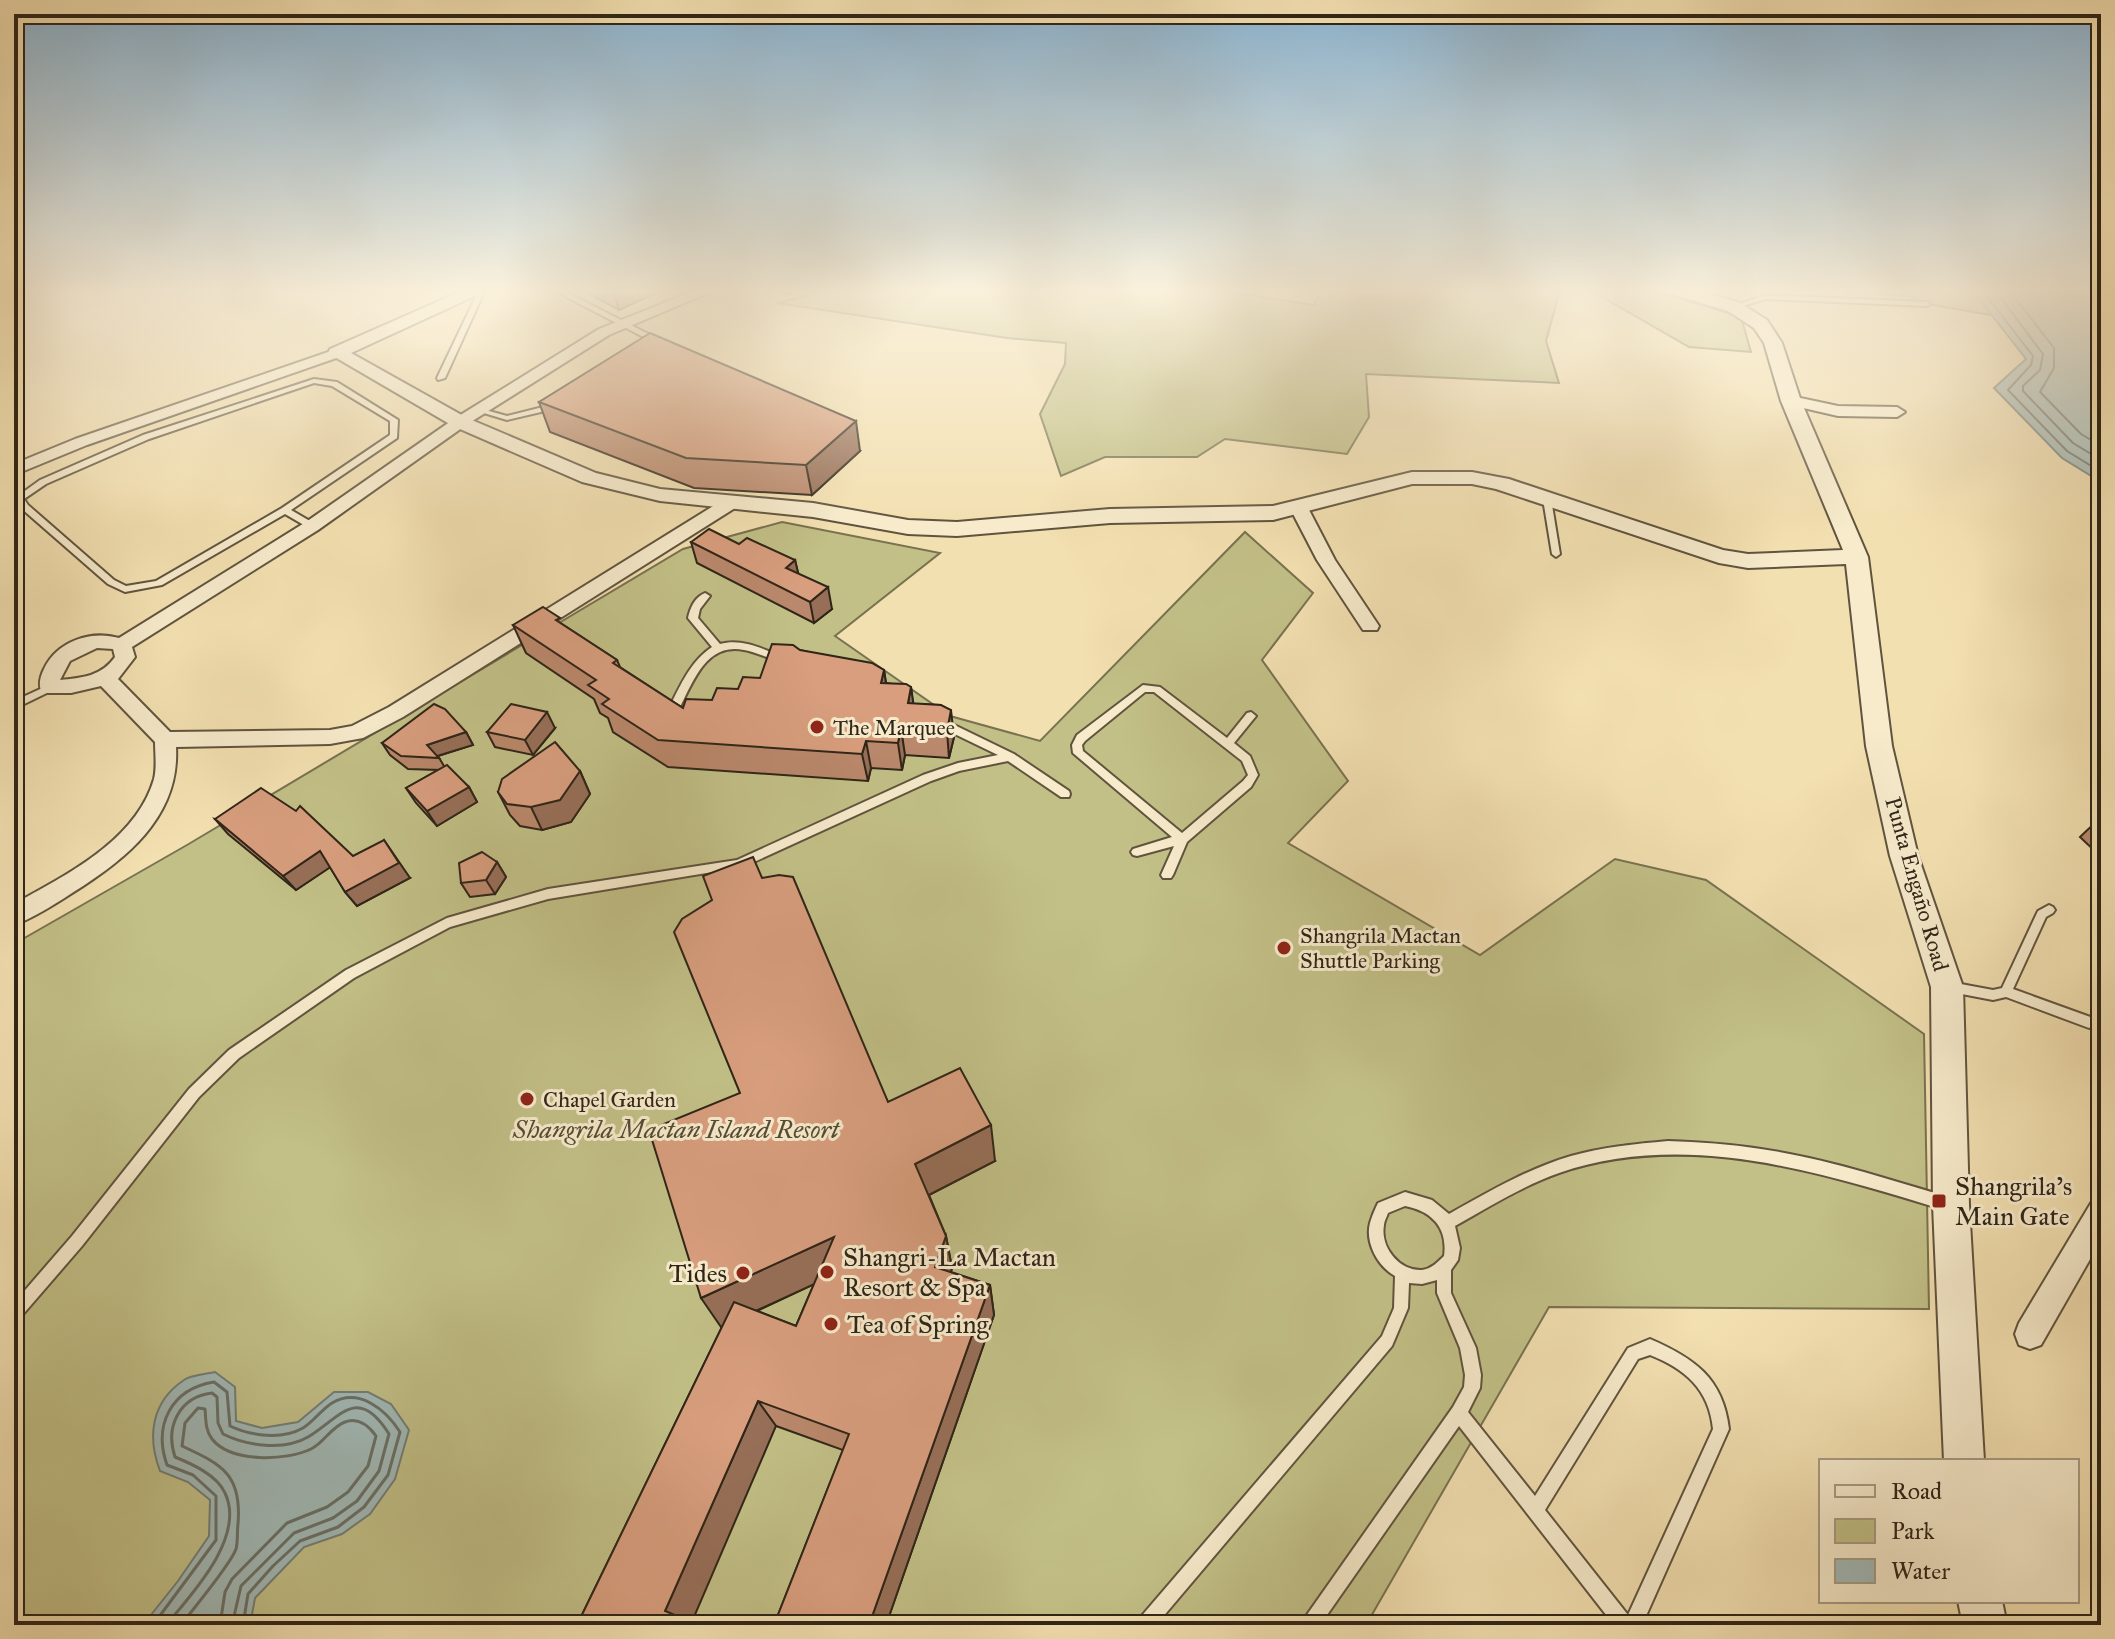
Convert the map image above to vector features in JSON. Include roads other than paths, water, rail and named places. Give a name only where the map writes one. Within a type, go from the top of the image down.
[{"type":"street","points":[[14,470],[81,442],[297,366]]},
{"type":"street","points":[[365,366],[589,478],[660,495],[813,510],[908,527],[957,529],[1110,516],[1273,513],[1412,478],[1436,476],[1501,484],[1719,556],[1748,561],[1857,557]]},
{"type":"street","points":[[122,645],[125,657],[122,664],[105,678],[81,687],[49,688],[49,672],[53,664],[71,651],[94,642],[122,645],[312,526],[469,416],[549,366]]},
{"type":"street","name":"Punta Engaño Road","points":[[1780,366],[1791,401],[1857,557],[1879,746],[1904,856],[1947,987],[1951,1205],[1964,1459]]},
{"type":"street","points":[[1791,401],[1838,411],[1897,412]]},
{"type":"street","points":[[165,740],[330,737],[356,733],[396,712],[729,504]]},
{"type":"street","points":[[1299,508],[1326,560],[1370,626]]},
{"type":"street","points":[[14,915],[90,872],[143,824],[165,779],[165,740],[105,678]]},
{"type":"street","points":[[2030,1334],[2101,1213]]},
{"type":"street","points":[[1980,1603],[1985,1625]]},
{"type":"lane","points":[[441,378],[446,366]]},
{"type":"lane","points":[[314,381],[334,384],[394,420],[397,428],[394,436],[285,510],[159,583],[125,589],[111,582],[25,507],[19,498],[43,482],[99,458],[234,405],[314,381]]},
{"type":"lane","points":[[217,393],[234,405]]},
{"type":"lane","points":[[469,416],[507,418],[563,404]]},
{"type":"lane","points":[[81,442],[99,458]]},
{"type":"lane","points":[[1547,499],[1556,554]]},
{"type":"lane","points":[[285,510],[312,526]]},
{"type":"lane","points":[[705,596],[692,615],[717,647]]},
{"type":"lane","points":[[675,706],[701,658],[717,647],[748,647],[792,664]]},
{"type":"lane","points":[[14,705],[49,688]]},
{"type":"lane","points":[[1137,852],[1182,839],[1252,779],[1250,764],[1228,743],[1160,692],[1147,688],[1139,690],[1077,745],[1080,757],[1182,839]]},
{"type":"lane","points":[[927,714],[1010,757],[1065,794]]},
{"type":"lane","points":[[1228,743],[1251,716]]},
{"type":"lane","points":[[14,1314],[77,1241],[194,1093],[214,1073],[260,1035],[380,956],[447,923],[515,902],[687,870],[739,864],[927,778],[958,767],[1010,757]]},
{"type":"lane","points":[[1167,875],[1182,839]]},
{"type":"lane","points":[[2006,992],[2042,914],[2049,910]]},
{"type":"lane","points":[[1947,987],[1993,995],[2006,992],[2089,1022]]},
{"type":"lane","points":[[1447,1223],[1501,1192],[1571,1162],[1666,1146],[1711,1148],[1789,1159],[1951,1205]]},
{"type":"lane","points":[[1310,1625],[1459,1413],[1472,1388],[1468,1348],[1444,1293],[1444,1270],[1454,1249],[1447,1223],[1429,1205],[1417,1200],[1393,1202],[1383,1208],[1374,1231],[1376,1245],[1383,1257],[1402,1273],[1425,1278],[1444,1270]]},
{"type":"lane","points":[[1145,1625],[1387,1341],[1401,1308],[1402,1273]]},
{"type":"lane","points":[[1536,1509],[1633,1353],[1650,1347],[1668,1353],[1713,1391],[1718,1403],[1721,1429],[1633,1625]]},
{"type":"lane","points":[[1459,1413],[1625,1625]]},
{"type":"water","points":[[2018,366],[2101,366],[2101,482],[2062,458],[1994,388]]},
{"type":"water","points":[[215,1372],[235,1387],[236,1421],[262,1428],[298,1422],[334,1392],[368,1392],[391,1404],[409,1430],[395,1479],[370,1514],[342,1534],[304,1547],[255,1598],[250,1625],[143,1625],[209,1536],[210,1500],[188,1482],[160,1471],[153,1433],[158,1409],[173,1389],[187,1378]]},
{"type":"place","name":"The Marquee","points":[[817,727]]},
{"type":"place","name":"Shangrila Mactan Shuttle Parking","points":[[1284,948]]},
{"type":"place","name":"Chapel Garden","points":[[527,1099]]},
{"type":"place","name":"Shangrila's Main Gate","points":[[1939,1201]]},
{"type":"place","name":"Shangri-La Mactan Resort & Spa","points":[[827,1272]]},
{"type":"place","name":"Tides","points":[[743,1273]]},
{"type":"place","name":"Tea of Spring","points":[[831,1324]]},
{"type":"park label","name":"Shangrila Mactan Island Resort","points":[[676,1129]]}]
